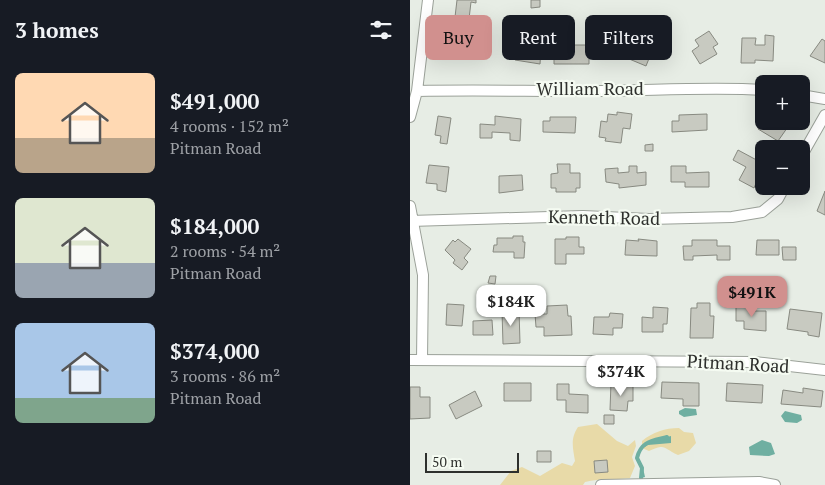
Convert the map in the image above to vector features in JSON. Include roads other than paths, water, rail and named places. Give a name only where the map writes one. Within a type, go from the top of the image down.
[{"type":"street","points":[[410,117],[417,91],[428,0]]},
{"type":"street","name":"William Road","points":[[417,91],[522,89],[578,91],[729,88],[755,89]]},
{"type":"street","points":[[810,96],[825,99]]},
{"type":"street","points":[[810,141],[825,115]]},
{"type":"street","name":"Kenneth Road","points":[[411,221],[583,216],[650,219],[732,217],[762,212],[780,195]]},
{"type":"street","points":[[410,206],[411,221],[423,275],[422,360]]},
{"type":"street","name":"Pitman Road","points":[[410,360],[553,363],[754,362],[825,370]]},
{"type":"street","points":[[601,485],[759,482],[775,485]]},
{"type":"water","points":[[685,408],[696,409],[697,415],[684,417],[679,414],[679,411]]},
{"type":"water","points":[[785,411],[801,415],[802,420],[797,423],[785,422],[781,416]]},
{"type":"water","points":[[671,436],[671,443],[648,445],[641,449],[645,444]]},
{"type":"water","points":[[762,440],[771,443],[775,454],[769,456],[750,455],[749,447]]},
{"type":"water","points":[[641,450],[638,459],[643,468],[645,477],[641,478],[642,468],[637,458]]},
{"type":"waterway","points":[[641,478],[642,468],[637,458],[641,448],[652,441],[667,437]]}]
